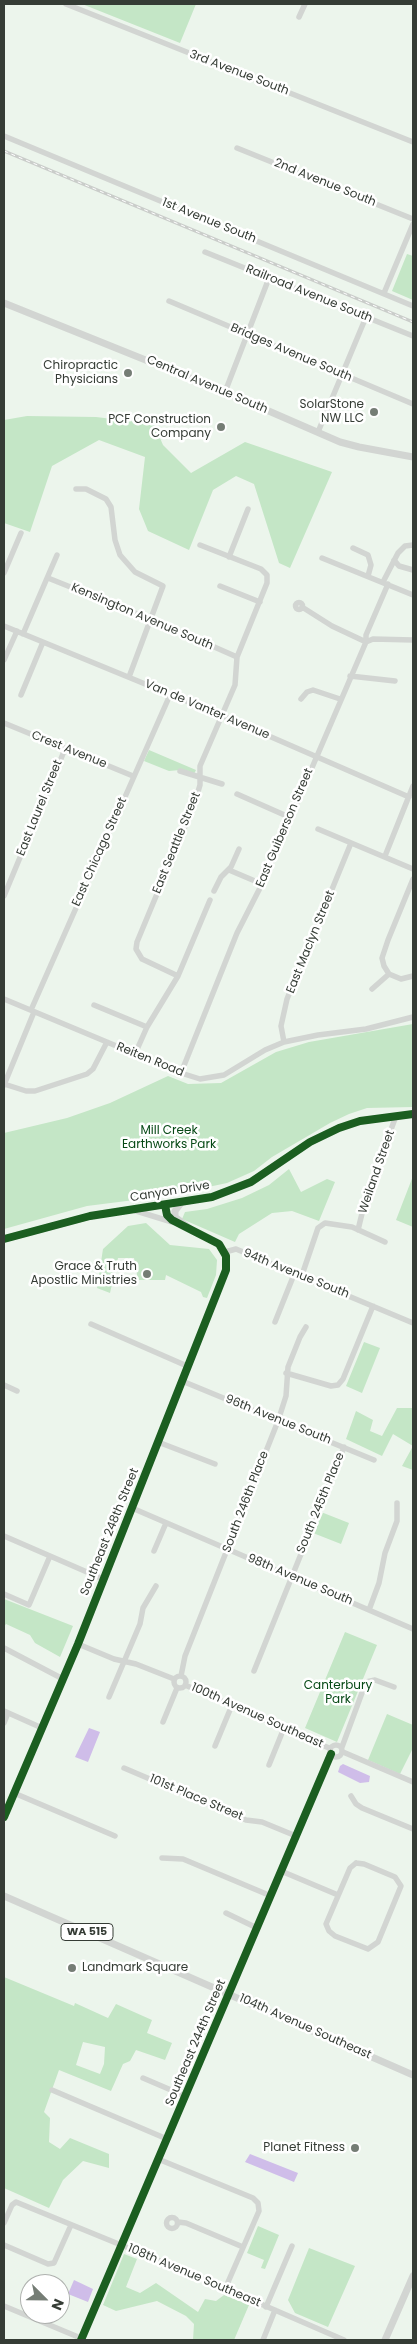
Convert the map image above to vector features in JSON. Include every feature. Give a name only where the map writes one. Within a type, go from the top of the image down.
[{"type":"main road","name":"Central Avenue South","points":[[4,303],[225,392],[318,432],[359,447],[413,456]]},
{"type":"main road","name":"Canyon Drive","points":[[4,1239],[90,1216],[212,1197],[242,1186],[310,1142],[339,1128],[360,1121],[413,1114]]},
{"type":"main road","points":[[182,1203],[175,1211],[175,1217],[193,1231]]},
{"type":"main road","name":"104th Avenue Southeast","points":[[4,1896],[413,2076]]},
{"type":"main road","points":[[385,2340],[413,2276]]},
{"type":"street","name":"3rd Avenue South","points":[[66,4],[413,142]]},
{"type":"street","points":[[299,17],[304,4]]},
{"type":"street","name":"1st Avenue South","points":[[4,136],[413,306]]},
{"type":"street","name":"2nd Avenue South","points":[[237,148],[413,219]]},
{"type":"street","points":[[384,294],[413,224]]},
{"type":"street","name":"Railroad Avenue South","points":[[205,252],[413,336]]},
{"type":"street","points":[[225,392],[269,278]]},
{"type":"street","name":"Bridges Avenue South","points":[[169,301],[413,404]]},
{"type":"street","points":[[318,432],[366,317]]},
{"type":"street","points":[[76,489],[86,489],[106,499],[111,507],[115,540],[120,555],[136,572],[163,586],[129,677]]},
{"type":"street","points":[[200,545],[229,556],[248,510]]},
{"type":"street","points":[[4,574],[21,533]]},
{"type":"street","points":[[413,545],[403,547],[394,560],[399,566],[413,570]]},
{"type":"street","points":[[353,548],[368,555],[371,565],[368,576]]},
{"type":"street","points":[[4,660],[48,578],[57,555]]},
{"type":"street","name":"East Seattle Street","points":[[178,976],[143,961],[136,948],[194,805],[200,785],[200,766],[223,716],[235,684],[237,657],[267,583],[267,575],[262,569],[229,556]]},
{"type":"street","points":[[322,558],[413,595]]},
{"type":"street","name":"East Guiberson Street","points":[[181,1073],[238,933],[262,884],[289,817],[366,642],[366,635],[394,560]]},
{"type":"street","name":"Kensington Avenue South","points":[[48,578],[237,657]]},
{"type":"street","points":[[220,586],[260,602]]},
{"type":"street","points":[[302,607],[332,626],[366,642],[373,639],[413,640]]},
{"type":"street","name":"Van de Vanter Avenue","points":[[4,626],[223,716],[409,797]]},
{"type":"street","points":[[21,695],[43,642]]},
{"type":"street","points":[[350,676],[396,681]]},
{"type":"street","points":[[301,698],[307,692],[313,690],[340,699]]},
{"type":"street","name":"East Chicago Street","points":[[4,1084],[32,1011],[170,695]]},
{"type":"street","name":"Crest Avenue","points":[[4,724],[134,776]]},
{"type":"street","name":"East Laurel Street","points":[[4,896],[65,748]]},
{"type":"street","points":[[180,771],[222,784]]},
{"type":"street","points":[[385,856],[413,786]]},
{"type":"street","points":[[237,794],[289,817]]},
{"type":"street","points":[[318,829],[413,869]]},
{"type":"street","name":"East Maclyn Street","points":[[284,1042],[281,1026],[287,1000],[351,843]]},
{"type":"street","points":[[214,891],[221,877],[229,870],[239,849]]},
{"type":"street","points":[[229,870],[262,884]]},
{"type":"street","points":[[413,879],[383,953],[384,966],[389,974],[401,979],[413,976]]},
{"type":"street","points":[[135,1054],[147,1027],[178,976],[210,900]]},
{"type":"street","points":[[372,989],[389,974]]},
{"type":"street","name":"Reiten Road","points":[[4,999],[181,1073],[200,1079],[215,1078],[284,1042],[318,1035],[366,1029],[413,1017]]},
{"type":"street","points":[[94,1005],[147,1027]]},
{"type":"street","points":[[4,1084],[26,1091],[35,1091],[88,1074],[107,1042]]},
{"type":"street","name":"Weiland Street","points":[[358,1230],[366,1197],[396,1116]]},
{"type":"street","name":"94th Avenue South","points":[[164,1205],[169,1218],[215,1241],[225,1252],[236,1249],[413,1323]]},
{"type":"street","points":[[131,1210],[154,1215],[185,1227]]},
{"type":"street","points":[[275,1322],[321,1225],[327,1223],[358,1230],[385,1242]]},
{"type":"street","name":"Southeast 248th Street","points":[[4,1817],[78,1644],[226,1270],[225,1252]]},
{"type":"street","points":[[286,1373],[331,1386],[338,1385],[343,1379],[372,1306]]},
{"type":"street","points":[[91,1324],[187,1366]]},
{"type":"street","name":"South 246th Place","points":[[182,1676],[185,1656],[278,1421],[286,1396],[286,1373],[300,1337],[306,1328]]},
{"type":"street","name":"96th Avenue South","points":[[182,1381],[374,1460]]},
{"type":"street","points":[[4,1385],[17,1391]]},
{"type":"street","points":[[158,1442],[214,1464]]},
{"type":"street","name":"South 245th Place","points":[[254,1671],[344,1447]]},
{"type":"street","points":[[369,1610],[379,1583],[384,1553],[397,1521],[397,1503]]},
{"type":"street","name":"98th Avenue South","points":[[132,1508],[413,1629]]},
{"type":"street","points":[[154,1551],[166,1523]]},
{"type":"street","points":[[4,1536],[103,1579]]},
{"type":"street","points":[[4,1594],[29,1605],[50,1556]]},
{"type":"street","points":[[109,1698],[140,1624],[145,1604],[156,1586]]},
{"type":"street","points":[[78,1644],[174,1679],[182,1676],[185,1685],[178,1688],[163,1722]]},
{"type":"street","points":[[4,1648],[63,1679]]},
{"type":"street","points":[[174,1679],[174,1685],[178,1688]]},
{"type":"street","points":[[342,1750],[366,1682],[375,1680],[394,1687]]},
{"type":"street","name":"100th Avenue Southeast","points":[[185,1685],[284,1728],[330,1751]]},
{"type":"street","points":[[216,1746],[232,1705]]},
{"type":"street","points":[[4,1724],[6,1712],[42,1728]]},
{"type":"street","points":[[269,1765],[284,1728]]},
{"type":"street","points":[[330,1751],[342,1750],[413,1782]]},
{"type":"street","name":"Southeast 244th Street","points":[[83,2340],[158,2159],[282,1871],[330,1751]]},
{"type":"street","name":"101st Place Street","points":[[124,1768],[246,1820],[262,1822],[296,1836]]},
{"type":"street","points":[[14,1792],[115,1836]]},
{"type":"street","points":[[352,1796],[356,1804],[362,1808],[413,1829]]},
{"type":"street","points":[[162,1858],[183,1859],[271,1896]]},
{"type":"street","points":[[356,1863],[364,1864],[395,1877],[399,1882],[400,1886],[396,1899],[378,1942],[372,1948],[365,1948],[335,1936],[329,1931],[327,1922],[338,1895],[350,1868],[356,1863]]},
{"type":"street","points":[[282,1871],[338,1895]]},
{"type":"street","points":[[226,1913],[257,1928]]},
{"type":"street","points":[[144,2078],[185,2096]]},
{"type":"street","points":[[52,2090],[167,2139]]},
{"type":"street","points":[[158,2159],[253,2198],[258,2203],[259,2211],[225,2289]]},
{"type":"street","name":"108th Avenue Southeast","points":[[4,2223],[12,2205],[16,2202],[344,2340]]},
{"type":"street","points":[[178,2222],[186,2223],[243,2247]]},
{"type":"street","points":[[4,2246],[48,2264],[54,2263],[71,2225]]},
{"type":"street","points":[[266,2306],[292,2246]]},
{"type":"street","points":[[4,2306],[83,2340]]},
{"type":"street","points":[[262,2340],[275,2310]]},
{"type":"green space","points":[[82,4],[196,4],[180,43]]},
{"type":"green space","points":[[407,254],[413,256],[413,300],[392,291]]},
{"type":"green space","points":[[27,416],[96,417],[154,424],[163,445],[191,473],[245,442],[332,472],[290,568],[279,563],[254,484],[236,476],[213,490],[189,550],[148,531],[139,509],[145,457],[99,440],[52,466],[30,532],[4,523],[4,420]]},
{"type":"green space","points":[[149,750],[196,770],[193,776],[180,770],[169,771],[144,761]]},
{"type":"green space","name":"Mill Creek Earthworks Park","points":[[413,1024],[413,1107],[367,1108],[349,1114],[272,1157],[254,1171],[227,1183],[166,1196],[87,1206],[4,1229],[4,1133],[67,1118],[110,1103],[168,1076],[188,1084],[221,1083],[276,1052],[309,1042]]},
{"type":"green space","points":[[289,1169],[301,1192],[327,1179],[335,1182],[319,1221],[292,1211],[272,1213],[239,1234],[235,1242],[182,1219],[185,1212],[207,1209],[242,1198],[269,1185]]},
{"type":"green space","points":[[413,1176],[413,1227],[396,1220]]},
{"type":"green space","points":[[146,1223],[170,1245],[209,1249],[217,1260],[216,1275],[207,1298],[203,1297],[201,1292],[166,1275],[165,1280],[138,1280],[134,1258],[118,1258],[110,1293],[97,1288],[103,1249],[128,1226]]},
{"type":"green space","points":[[364,1342],[380,1348],[362,1393],[346,1386]]},
{"type":"green space","points":[[397,1408],[413,1408],[413,1446],[393,1434],[382,1456],[346,1439],[356,1411],[373,1420],[370,1431],[382,1436]]},
{"type":"green space","points":[[413,1446],[413,1470],[402,1466]]},
{"type":"green space","points":[[321,1512],[349,1523],[341,1544],[313,1533]]},
{"type":"green space","points":[[4,1599],[73,1626],[60,1657],[35,1643],[30,1635],[6,1624],[4,1627]]},
{"type":"green space","name":"Canterbury Park","points":[[345,1632],[377,1645],[337,1742],[305,1728]]},
{"type":"green space","points":[[387,1714],[413,1725],[413,1748],[400,1774],[368,1760]]},
{"type":"green space","points":[[4,1977],[74,2006],[75,2003],[108,2018],[116,2004],[152,2020],[147,2033],[172,2043],[165,2060],[136,2050],[130,2061],[123,2064],[111,2091],[59,2070],[44,2112],[50,2118],[49,2142],[60,2149],[70,2138],[109,2154],[109,2168],[83,2161],[63,2180],[49,2208],[4,2188]],"holes":[[[83,2042],[105,2047],[104,2064],[100,2074],[76,2065]]]},
{"type":"green space","points":[[258,2226],[279,2235],[265,2269],[261,2268],[264,2260],[247,2253]]},
{"type":"green space","points":[[309,2248],[355,2266],[328,2327],[295,2313],[288,2300]]},
{"type":"green space","points":[[124,2254],[137,2259],[126,2287],[140,2293],[156,2283],[198,2312],[205,2299],[216,2301],[224,2295],[249,2305],[234,2340],[193,2340],[194,2324],[186,2316],[157,2301],[116,2311],[103,2305]]},
{"type":"shaded area","points":[[89,1728],[100,1732],[88,1762],[75,1757]]},
{"type":"shaded area","points":[[343,1764],[370,1776],[369,1782],[360,1783],[338,1772]]},
{"type":"shaded area","points":[[250,2154],[298,2173],[294,2182],[245,2162]]},
{"type":"shaded area","points":[[74,2280],[93,2289],[88,2302],[70,2295]]},
{"type":"railway","points":[[4,151],[413,322]]},
{"type":"cycle path","points":[[4,1239],[90,1216],[212,1197],[251,1182],[310,1142],[339,1128],[360,1121],[413,1114]]},
{"type":"cycle path","points":[[4,1817],[78,1644],[226,1270],[226,1256],[219,1244],[172,1220],[167,1215],[165,1205]]},
{"type":"cycle path","points":[[81,2340],[331,1754]]},
{"type":"place","name":"Chiropractic Physicians","points":[[128,373]]},
{"type":"place","name":"SolarStone NW LLC","points":[[374,412]]},
{"type":"place","name":"PCF Construction Company","points":[[221,427]]},
{"type":"place","name":"Grace & Truth Apostlic Ministries","points":[[147,1274]]},
{"type":"place","name":"Landmark Square","points":[[72,1968]]},
{"type":"place","name":"Planet Fitness","points":[[355,2148]]}]
